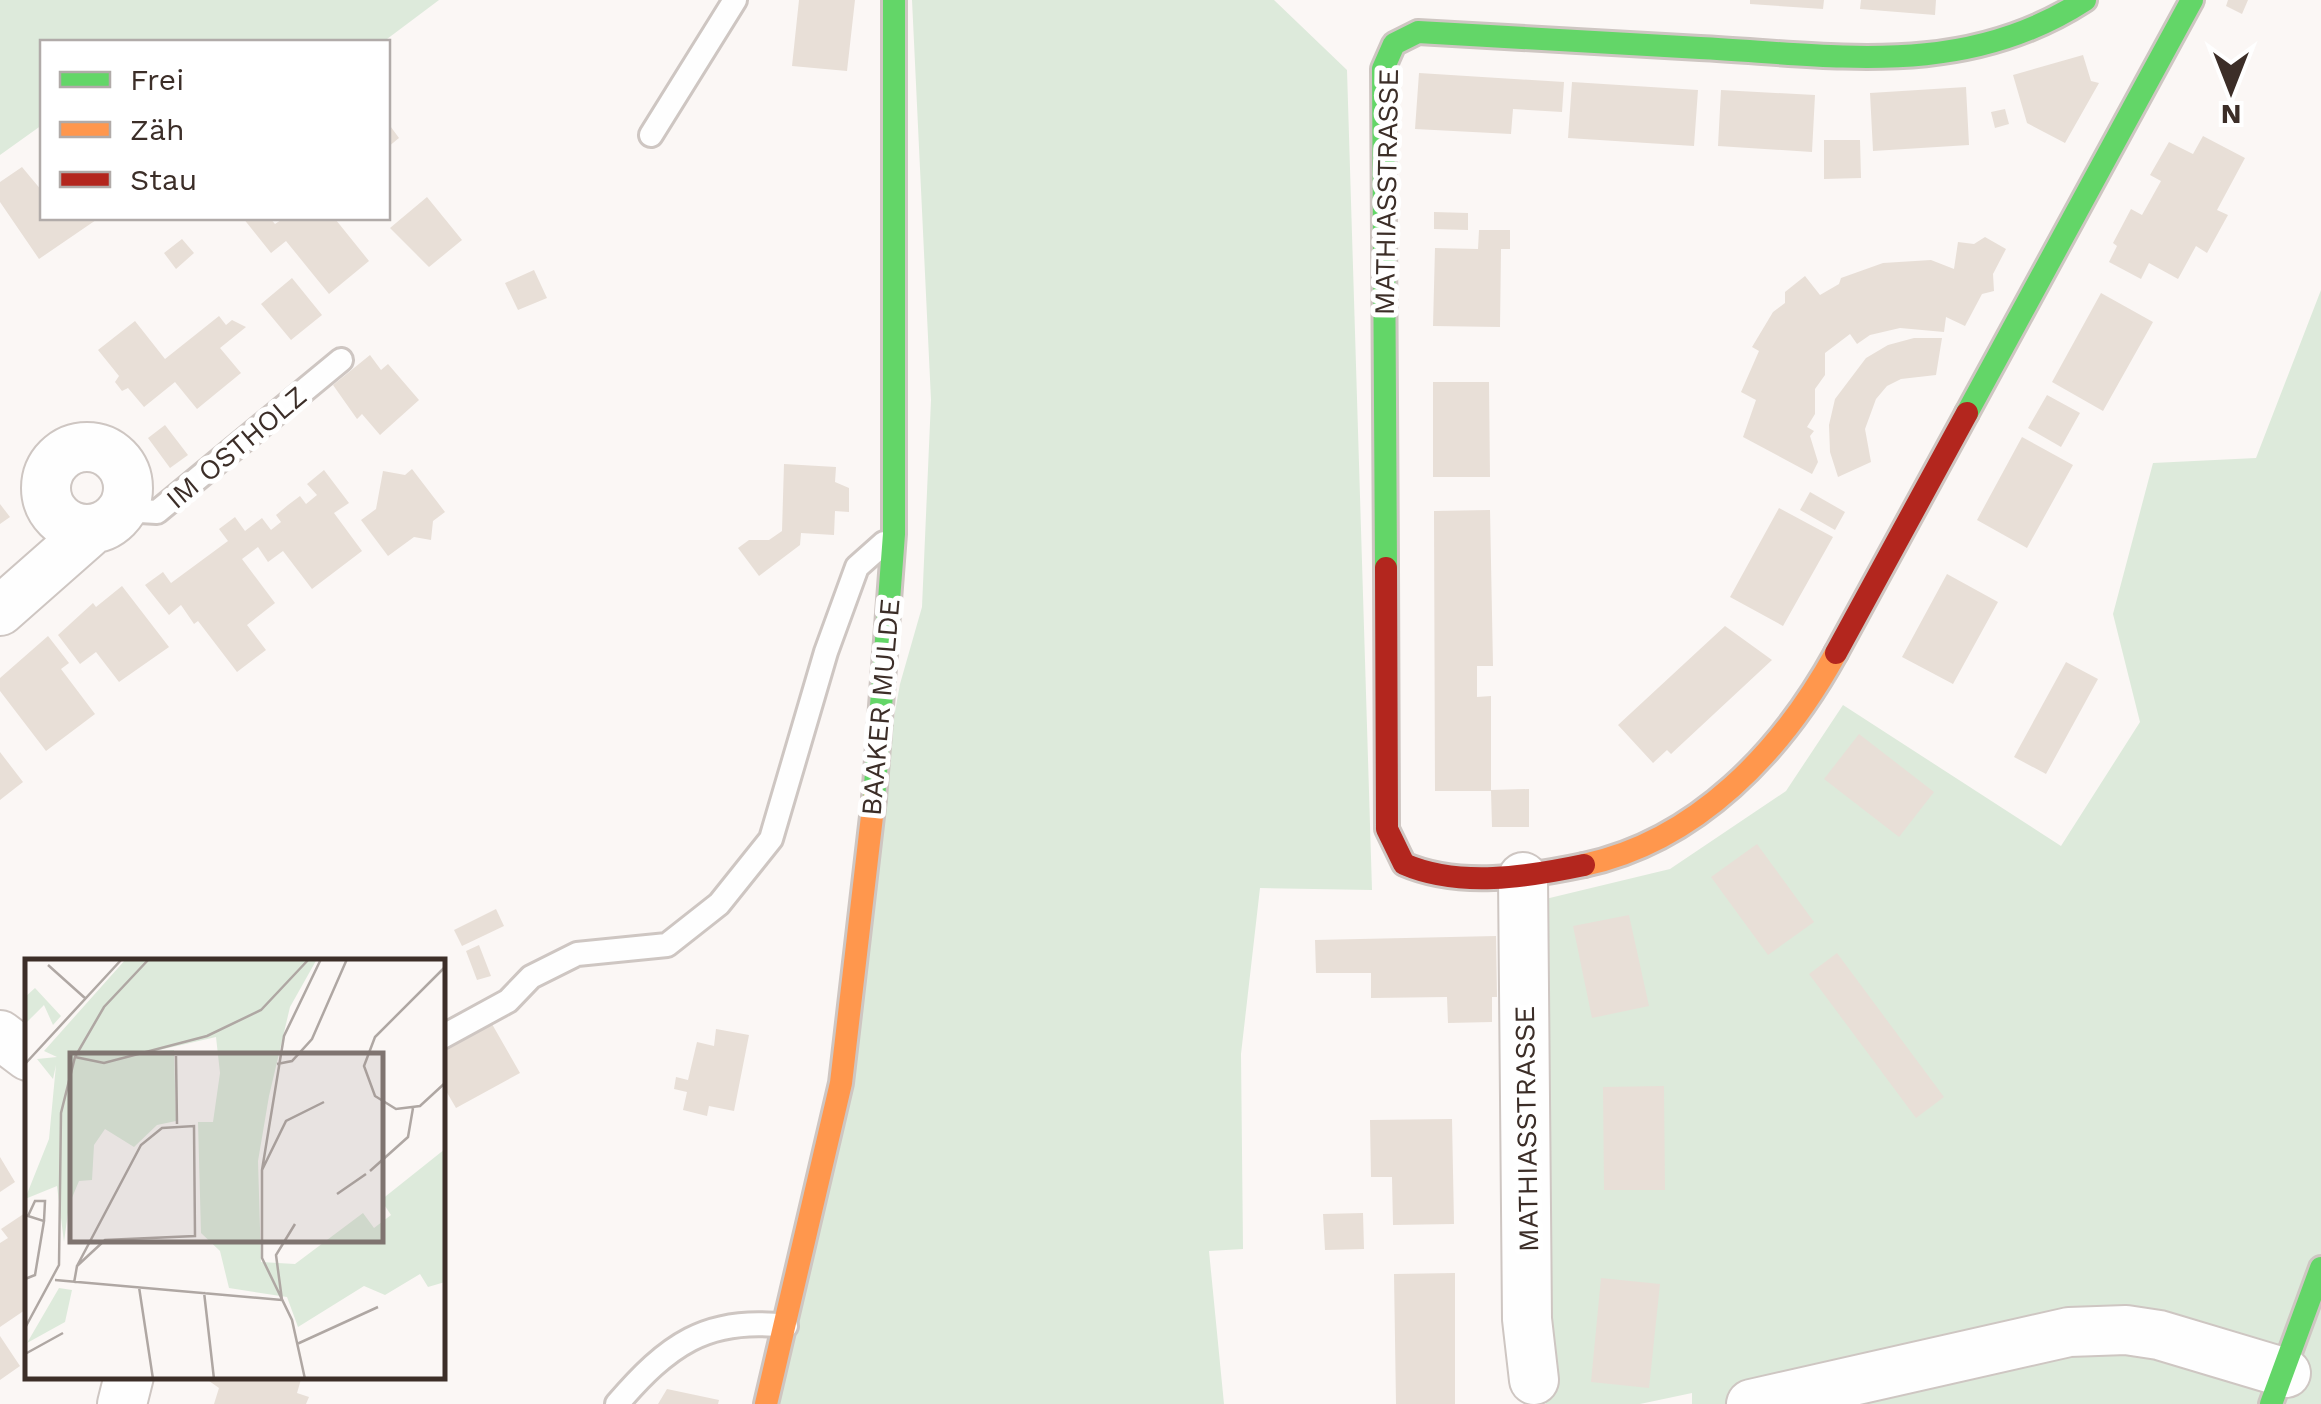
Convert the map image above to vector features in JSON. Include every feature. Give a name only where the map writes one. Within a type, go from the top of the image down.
[{"type":"street","name":"BAAKER MULDE","points":[[766,1404],[841,1083],[873,807],[894,534],[894,0]]},
{"type":"street","name":"MATHIASSTRASSE","points":[[2085,0],[2057,20],[1978,50],[1905,59],[1418,32],[1401,36],[1391,47],[1384,69],[1386,829],[1395,854],[1416,870],[1452,877],[1524,877],[1622,855],[1688,824],[1751,774],[1792,726],[2192,0]]},
{"type":"street","name":"IM OSTHOLZ","points":[[0,611],[108,520]]},
{"type":"street","name":"MATHIASSTRASSE","points":[[1524,877],[1527,1319],[1534,1380]]},
{"type":"street","points":[[0,1035],[25,1054]]},
{"type":"street","points":[[1751,1404],[2069,1332],[2126,1330],[2159,1334],[2278,1388],[2321,1268]]},
{"type":"street","points":[[122,1404],[128,1379]]},
{"type":"lane","points":[[651,135],[735,0]]},
{"type":"lane","name":"IM OSTHOLZ","points":[[108,520],[157,512],[341,360]]},
{"type":"lane","points":[[445,1035],[508,1000],[531,977],[577,954],[667,945],[720,904],[771,839],[826,652],[857,567],[894,534]]},
{"type":"lane","points":[[617,1404],[671,1347],[690,1337],[749,1322],[786,1326]]},
{"type":"green space","points":[[0,0],[439,0],[386,40],[40,40],[40,126],[0,155]]},
{"type":"green space","points":[[912,0],[1274,0],[1347,70],[1372,890],[1260,888],[1241,1054],[1243,1249],[1209,1251],[1224,1404],[770,1404],[900,684],[922,607],[931,400]]},
{"type":"green space","points":[[2321,290],[2321,1404],[1692,1404],[1692,1393],[1640,1404],[1546,1404],[1546,1127],[1533,902],[1670,869],[1786,791],[1843,705],[2061,846],[2140,722],[2113,614],[2153,463],[2256,458]]},
{"type":"building","points":[[799,0],[855,0],[847,71],[792,66]]},
{"type":"building","points":[[1750,0],[1824,0],[1823,9],[1750,4]]},
{"type":"building","points":[[1861,0],[1936,0],[1935,15],[1860,9]]},
{"type":"building","points":[[2228,0],[2248,0],[2242,14],[2226,6]]},
{"type":"building","points":[[2083,55],[2091,81],[2099,83],[2065,143],[2027,123],[2013,75]]},
{"type":"building","points":[[1419,73],[1564,82],[1562,112],[1513,109],[1511,134],[1415,129]]},
{"type":"building","points":[[1572,82],[1698,90],[1694,146],[1568,138]]},
{"type":"building","points":[[1966,87],[1969,145],[1873,151],[1870,93]]},
{"type":"building","points":[[1721,90],[1815,95],[1812,152],[1718,146]]},
{"type":"building","points":[[2005,109],[2009,124],[1995,128],[1991,112]]},
{"type":"building","points":[[390,126],[399,138],[390,145]]},
{"type":"building","points":[[2203,136],[2245,158],[2217,210],[2228,215],[2207,253],[2196,246],[2178,279],[2149,263],[2141,279],[2109,262],[2117,246],[2113,243],[2131,209],[2142,215],[2161,181],[2150,175],[2169,142],[2193,154]]},
{"type":"building","points":[[1824,140],[1860,140],[1861,178],[1824,179]]},
{"type":"building","points":[[22,167],[40,189],[40,220],[96,220],[39,259],[0,202],[0,182]]},
{"type":"building","points":[[427,197],[462,240],[429,267],[390,228]]},
{"type":"building","points":[[1434,212],[1468,213],[1468,230],[1434,229]]},
{"type":"building","points":[[245,220],[272,220],[275,224],[281,220],[336,220],[369,261],[329,294],[286,241],[271,253]]},
{"type":"building","points":[[1479,230],[1510,230],[1510,249],[1501,249],[1500,327],[1433,326],[1435,248],[1478,249]]},
{"type":"building","points":[[1985,237],[2006,249],[1993,274],[1994,291],[1982,294],[1965,326],[1946,317],[1944,332],[1900,328],[1870,335],[1857,344],[1850,334],[1825,353],[1825,375],[1815,389],[1815,414],[1807,427],[1814,431],[1810,436],[1818,462],[1812,474],[1743,437],[1756,400],[1741,392],[1759,351],[1752,347],[1773,312],[1785,303],[1785,292],[1805,276],[1820,295],[1839,284],[1841,278],[1883,263],[1931,260],[1954,269],[1958,242],[1974,244]]},
{"type":"building","points":[[182,239],[194,253],[176,269],[164,253]]},
{"type":"building","points":[[534,270],[547,298],[518,310],[505,283]]},
{"type":"building","points":[[292,278],[322,315],[291,340],[261,304]]},
{"type":"building","points":[[2101,293],[2153,322],[2103,411],[2052,382]]},
{"type":"building","points":[[219,316],[226,325],[232,320],[246,327],[220,348],[241,373],[197,409],[175,382],[144,407],[128,388],[122,391],[115,382],[119,376],[98,350],[135,321],[165,359]]},
{"type":"building","points":[[1914,338],[1942,338],[1936,375],[1901,379],[1887,386],[1876,399],[1865,429],[1871,462],[1838,477],[1830,452],[1829,425],[1835,399],[1866,358],[1888,345]]},
{"type":"building","points":[[370,355],[381,370],[388,364],[419,400],[380,435],[362,414],[357,419],[333,385]]},
{"type":"building","points":[[1433,382],[1489,382],[1490,477],[1433,477]]},
{"type":"building","points":[[2047,395],[2080,413],[2061,447],[2028,428]]},
{"type":"building","points":[[165,425],[188,455],[170,468],[148,438]]},
{"type":"building","points":[[2022,437],[2073,465],[2027,548],[1977,520]]},
{"type":"building","points":[[784,464],[836,467],[835,482],[849,488],[849,512],[835,511],[834,535],[801,533],[800,545],[759,576],[738,548],[749,540],[769,540],[782,531]]},
{"type":"building","points":[[412,469],[445,512],[433,521],[431,540],[414,537],[388,556],[361,520],[376,509],[383,471],[405,475]]},
{"type":"building","points":[[324,470],[349,503],[334,513],[362,551],[312,589],[283,551],[268,562],[258,547],[242,559],[275,603],[247,625],[266,650],[237,672],[198,621],[194,624],[181,605],[169,615],[145,585],[163,572],[171,583],[228,541],[219,529],[235,517],[245,531],[262,518],[271,530],[281,522],[276,515],[288,505],[300,496],[306,504],[317,495],[307,484]]},
{"type":"building","points":[[1810,492],[1845,512],[1835,530],[1800,510]]},
{"type":"building","points":[[0,504],[10,517],[0,524]]},
{"type":"building","points":[[1779,508],[1833,537],[1783,626],[1730,597]]},
{"type":"building","points":[[1490,510],[1493,666],[1477,666],[1477,697],[1491,696],[1491,790],[1529,789],[1529,827],[1492,827],[1491,791],[1435,791],[1434,511]]},
{"type":"building","points":[[1947,574],[1998,602],[1953,684],[1902,657]]},
{"type":"building","points":[[122,586],[169,647],[119,682],[96,652],[80,664],[58,635],[93,603],[96,607]]},
{"type":"building","points":[[1725,626],[1772,660],[1671,754],[1667,750],[1653,763],[1618,725]]},
{"type":"building","points":[[48,636],[69,663],[61,669],[95,714],[46,751],[0,691],[0,678]]},
{"type":"building","points":[[2066,662],[2098,679],[2046,774],[2014,757]]},
{"type":"building","points":[[1859,734],[1934,792],[1899,837],[1824,779]]},
{"type":"building","points":[[0,752],[23,782],[0,800]]},
{"type":"building","points":[[1757,844],[1814,922],[1768,955],[1711,877]]},
{"type":"building","points":[[496,909],[504,926],[462,946],[454,930]]},
{"type":"building","points":[[1629,915],[1649,1006],[1592,1018],[1573,926]]},
{"type":"building","points":[[1496,936],[1497,997],[1492,997],[1492,1022],[1448,1023],[1447,997],[1371,998],[1371,973],[1316,973],[1315,940]]},
{"type":"building","points":[[479,945],[491,976],[477,980],[466,951]]},
{"type":"building","points":[[1837,953],[1944,1097],[1916,1118],[1809,974]]},
{"type":"building","points":[[492,1024],[520,1073],[456,1108],[445,1089],[445,1050]]},
{"type":"building","points":[[716,1029],[749,1035],[734,1111],[709,1106],[707,1116],[683,1110],[687,1092],[674,1089],[676,1077],[688,1080],[697,1042],[714,1046]]},
{"type":"building","points":[[1664,1086],[1665,1190],[1604,1190],[1603,1087]]},
{"type":"building","points":[[1452,1119],[1454,1224],[1393,1225],[1392,1177],[1371,1177],[1370,1120]]},
{"type":"building","points":[[0,1157],[15,1182],[0,1192]]},
{"type":"building","points":[[25,1213],[25,1310],[0,1327],[0,1243],[8,1238],[1,1229]]},
{"type":"building","points":[[1363,1213],[1364,1249],[1325,1250],[1323,1214]]},
{"type":"building","points":[[1455,1273],[1455,1404],[1396,1404],[1394,1274]]},
{"type":"building","points":[[1601,1278],[1660,1284],[1649,1388],[1591,1382]]},
{"type":"building","points":[[0,1336],[20,1366],[0,1380]]},
{"type":"building","points":[[206,1379],[301,1379],[297,1393],[309,1397],[306,1404],[214,1404],[219,1388]]},
{"type":"building","points":[[667,1389],[719,1400],[718,1404],[658,1404]]},
{"type":"traffic: fast","points":[[874,799],[894,534],[894,0]]},
{"type":"traffic: fast","points":[[1386,568],[1383,69],[1394,44],[1418,32],[1800,55],[1898,56],[1946,52],[1993,42],[2039,25],[2085,0]]},
{"type":"traffic: fast","points":[[1967,413],[2192,0]]},
{"type":"traffic: fast","points":[[2271,1404],[2321,1268]]},
{"type":"traffic: slow","points":[[1584,865],[1663,836],[1732,787],[1790,724],[1836,653]]},
{"type":"traffic: slow","points":[[766,1404],[841,1083],[874,799]]},
{"type":"traffic: jam","points":[[1836,653],[1967,413]]},
{"type":"traffic: jam","points":[[1386,568],[1387,829],[1404,864],[1470,878],[1516,876],[1584,865]]}]
